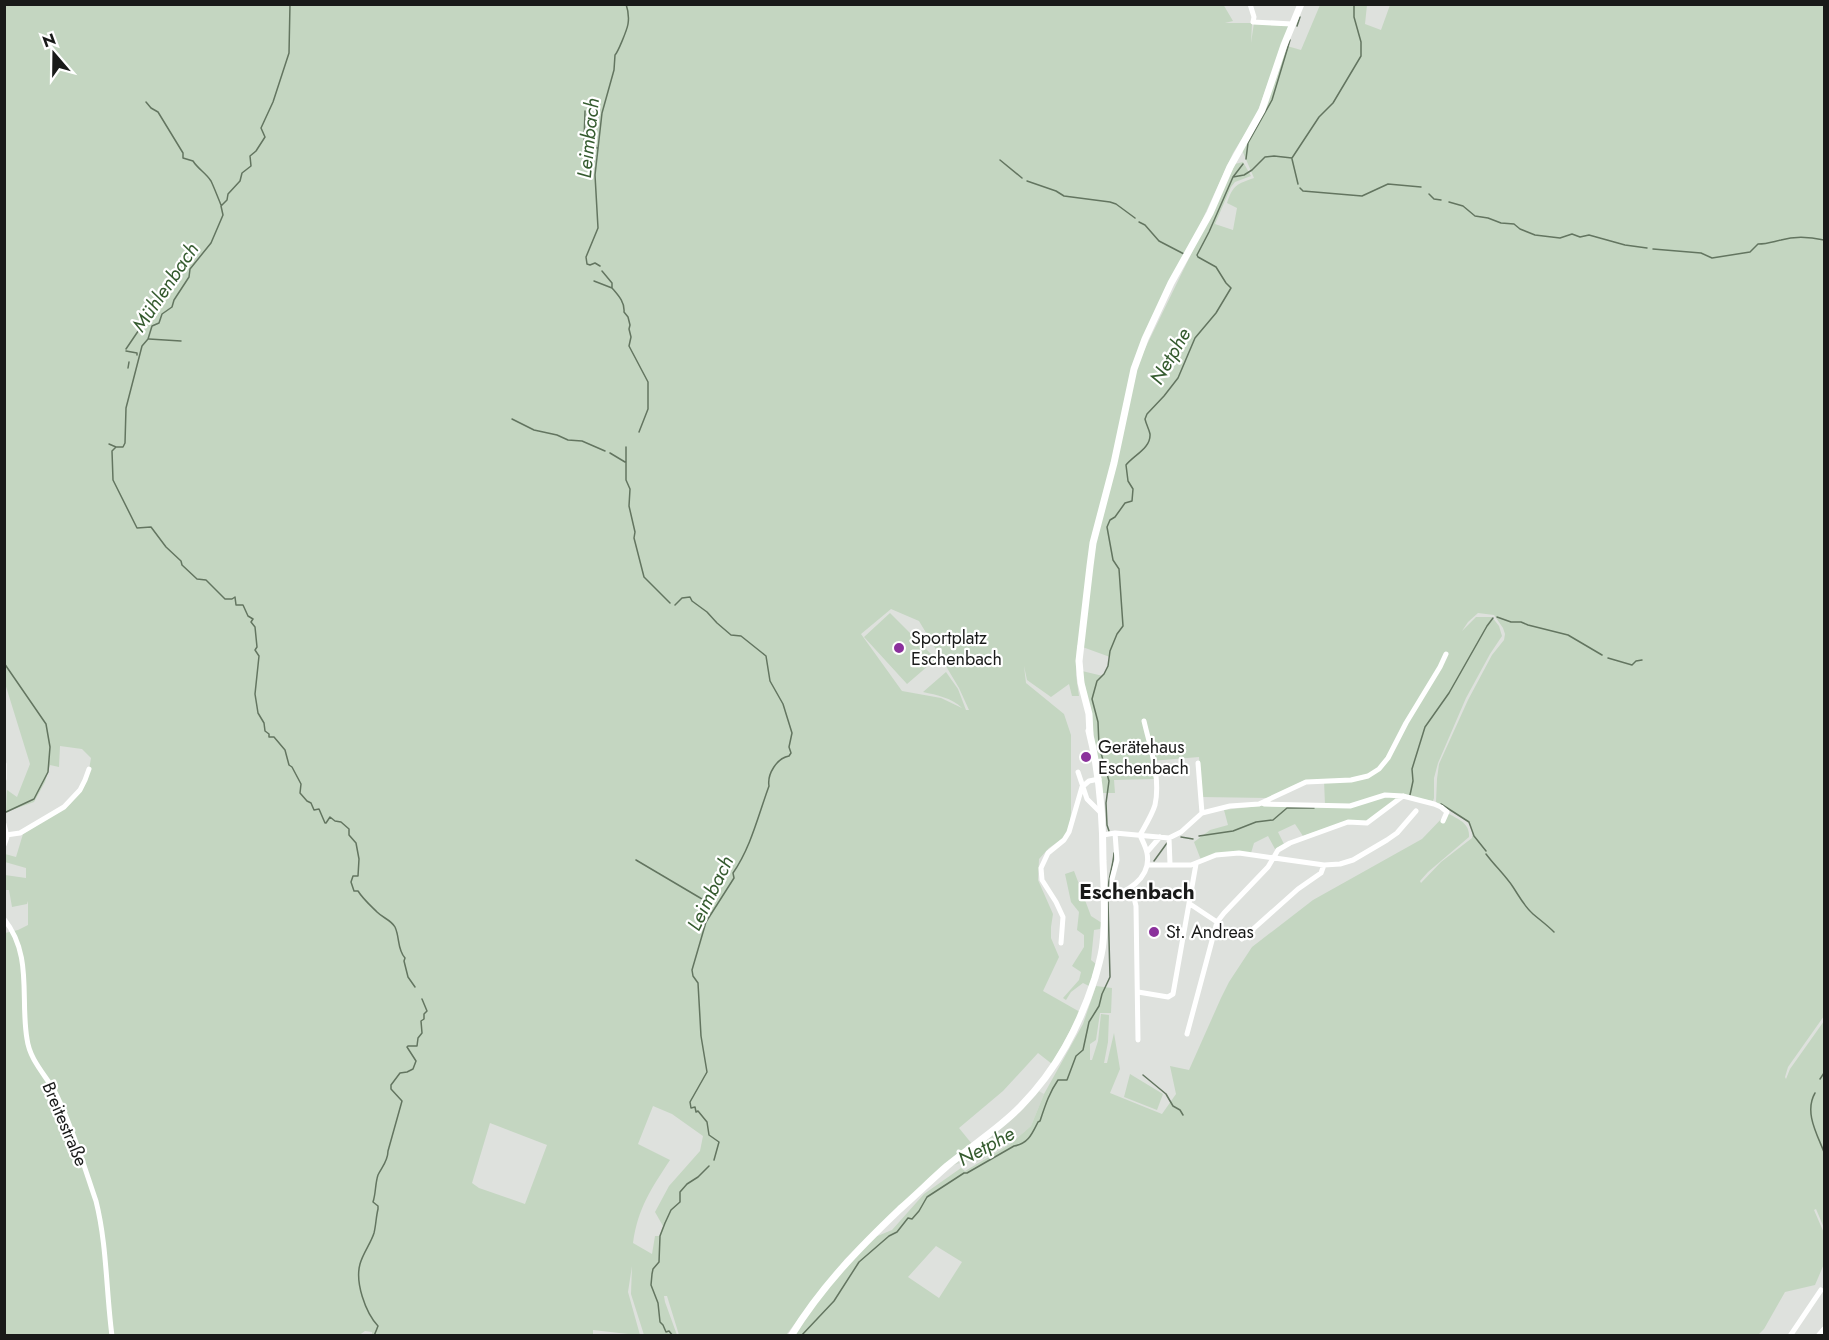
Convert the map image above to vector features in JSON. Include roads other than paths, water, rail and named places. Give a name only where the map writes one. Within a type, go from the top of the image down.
[{"type":"main road","points":[[791,1335],[815,1299],[855,1252],[945,1168],[1011,1117],[1023,1104],[1059,1059],[1080,1020],[1100,961],[1104,941],[1104,898],[1109,834],[1102,814],[1089,714],[1079,675],[1080,648],[1093,543],[1114,463],[1134,369],[1148,332],[1264,104],[1301,4]]},
{"type":"street","points":[[1250,4],[1254,17],[1253,22],[1292,24]]},
{"type":"street","points":[[1259,804],[1305,782],[1360,779],[1379,770],[1391,754],[1446,654]]},
{"type":"street","points":[[1104,898],[1129,890],[1147,865],[1147,852],[1140,835],[1153,809],[1156,795],[1155,776],[1144,721]]},
{"type":"street","points":[[1198,763],[1202,813]]},
{"type":"street","points":[[4,764],[4,779]]},
{"type":"street","points":[[6,835],[20,833],[64,807],[80,789],[88,769]]},
{"type":"street","points":[[1078,772],[1089,802],[1102,814]]},
{"type":"street","points":[[1061,943],[1063,917],[1042,880],[1041,867],[1047,853],[1064,840],[1069,832],[1082,787],[1089,781],[1099,779]]},
{"type":"street","points":[[1113,896],[1112,879],[1117,860],[1109,834],[1169,838],[1181,832],[1202,813],[1230,806],[1259,804],[1350,806],[1386,795],[1402,796],[1441,807],[1448,812],[1443,821]]},
{"type":"street","points":[[1187,1034],[1217,922],[1268,867],[1278,850],[1290,843],[1348,822],[1367,824],[1402,796]]},
{"type":"street","points":[[1147,865],[1196,864],[1216,855],[1239,853],[1324,865],[1340,864],[1371,850],[1397,832],[1416,811]]},
{"type":"street","points":[[4,824],[6,835],[4,845]]},
{"type":"street","points":[[1147,852],[1160,837]]},
{"type":"street","points":[[1169,838],[1170,864]]},
{"type":"street","points":[[1138,992],[1168,997],[1173,994],[1196,864]]},
{"type":"street","points":[[1242,939],[1298,889],[1321,873],[1324,865]]},
{"type":"street","points":[[1129,890],[1136,906],[1138,1040]]},
{"type":"street","points":[[1190,904],[1217,922]]},
{"type":"street","name":"Breitestraße","points":[[4,919],[15,937],[22,960],[25,979],[26,1038],[30,1051],[59,1101],[93,1191],[100,1216],[112,1335]]},
{"type":"street","points":[[1790,1335],[1821,1290]]},
{"type":"street","points":[[1818,1335],[1824,1329]]},
{"type":"waterway","name":"Mühlenbach","points":[[290,4],[289,53],[273,102],[261,128],[265,137],[250,156],[251,166],[242,173],[240,181],[221,206],[223,215],[211,243],[190,269],[189,277],[172,307],[162,314],[159,323],[152,326],[148,339],[142,346],[126,408],[125,443],[123,447],[116,447],[112,451],[113,480],[137,528],[151,527],[166,547],[197,579],[206,580],[225,599],[235,597],[236,605],[243,605],[248,616],[253,619],[251,622],[255,627],[257,647],[255,650],[259,656],[255,694],[258,713],[264,723],[265,731],[269,737],[274,737],[285,750],[289,765],[301,784],[300,793],[311,803],[314,810],[319,809],[325,823],[330,817],[349,829],[349,835],[356,843],[359,859],[358,876],[353,876],[351,882],[354,891],[358,891],[377,912],[395,927],[405,958],[408,977],[415,987]]},
{"type":"waterway","name":"Leimbach","points":[[600,266],[595,263],[587,264],[586,257],[598,228],[595,175],[602,113],[614,70],[615,55],[628,24],[626,4]]},
{"type":"waterway","name":"Netphe","points":[[1109,831],[1106,803],[1109,781],[1099,746],[1098,722],[1092,699],[1097,681],[1108,666],[1110,651],[1123,626],[1119,569],[1113,560],[1107,527],[1125,503],[1132,501],[1133,489],[1128,481],[1126,465],[1150,439],[1145,419],[1147,414],[1178,378],[1195,338],[1216,313],[1231,288],[1216,267],[1197,255],[1233,177],[1244,175],[1265,157],[1292,158],[1319,117],[1333,103],[1361,56],[1361,42],[1354,17],[1354,4]]},
{"type":"waterway","points":[[1297,26],[1300,17]]},
{"type":"waterway","points":[[1246,159],[1248,143],[1272,100],[1290,40]]},
{"type":"waterway","points":[[146,102],[158,112],[183,153],[183,158],[193,161],[209,178],[221,205]]},
{"type":"waterway","points":[[584,141],[585,111]]},
{"type":"waterway","points":[[590,142],[598,149]]},
{"type":"waterway","points":[[1292,159],[1298,184]]},
{"type":"waterway","points":[[1000,160],[1022,178]]},
{"type":"waterway","points":[[1233,177],[1243,164]]},
{"type":"waterway","points":[[1027,181],[1064,196],[1116,204],[1135,218]]},
{"type":"waterway","points":[[1300,188],[1303,191],[1362,196],[1388,184],[1421,187]]},
{"type":"waterway","points":[[1429,194],[1434,199],[1441,200]]},
{"type":"waterway","points":[[1449,202],[1463,206],[1475,216],[1514,224],[1535,235],[1560,238],[1572,234],[1580,237],[1589,235],[1625,245],[1647,248]]},
{"type":"waterway","points":[[1139,222],[1145,225],[1159,241],[1184,254]]},
{"type":"waterway","points":[[1653,249],[1701,253],[1712,258],[1750,252],[1758,244],[1786,239],[1802,237],[1824,240]]},
{"type":"waterway","name":"Leimbach","points":[[602,271],[612,283],[612,288],[622,302],[630,325],[629,346],[648,382],[648,409],[639,432]]},
{"type":"waterway","points":[[594,281],[612,288]]},
{"type":"waterway","points":[[126,349],[149,315]]},
{"type":"waterway","points":[[149,339],[181,341]]},
{"type":"waterway","points":[[126,351],[137,353],[137,355]]},
{"type":"waterway","points":[[128,368],[129,362]]},
{"type":"waterway","points":[[512,419],[534,430],[568,440],[582,441],[605,451]]},
{"type":"waterway","name":"Mühlenbach","points":[[109,444],[116,447]]},
{"type":"waterway","name":"Leimbach","points":[[626,447],[626,480],[630,489],[629,506],[644,577],[670,603]]},
{"type":"waterway","points":[[610,453],[625,462]]},
{"type":"waterway","name":"Leimbach","points":[[675,605],[682,598],[690,597],[731,635],[741,636],[766,656],[770,681],[783,704],[792,733],[789,747],[791,753],[777,763],[771,772],[769,786],[749,842],[733,873],[734,878],[706,922],[692,970],[698,983],[701,1036],[707,1072],[690,1102],[691,1108],[695,1107],[696,1112],[698,1111],[707,1122],[709,1135],[719,1142],[714,1160]]},
{"type":"waterway","points":[[1497,617],[1568,635],[1602,655]]},
{"type":"waterway","points":[[1410,795],[1413,781],[1412,769],[1425,727],[1449,693],[1493,618]]},
{"type":"waterway","points":[[1608,658],[1632,665],[1642,660]]},
{"type":"waterway","points":[[4,663],[46,724],[50,747],[48,772],[34,799],[4,813]]},
{"type":"waterway","points":[[1441,804],[1469,822],[1474,836],[1486,851]]},
{"type":"waterway","points":[[1199,836],[1233,831],[1256,822],[1273,820],[1287,808],[1314,808]]},
{"type":"waterway","points":[[1181,837],[1193,839]]},
{"type":"waterway","points":[[1154,861],[1167,843]]},
{"type":"waterway","name":"Netphe","points":[[1108,891],[1114,853]]},
{"type":"waterway","points":[[1486,854],[1527,908],[1554,932]]},
{"type":"waterway","points":[[636,860],[702,899]]},
{"type":"waterway","name":"Netphe","points":[[801,1336],[834,1301],[859,1262],[889,1236],[897,1232],[908,1218],[912,1219],[927,1197],[964,1173],[1023,1143],[1031,1134],[1040,1121],[1058,1080],[1067,1080],[1076,1056],[1083,1050],[1089,1022],[1099,1006],[1110,977],[1108,902]]},
{"type":"waterway","name":"Mühlenbach","points":[[374,1336],[378,1326],[369,1313],[362,1296],[359,1271],[361,1260],[374,1233],[378,1206],[373,1202],[377,1178],[387,1158],[402,1101],[391,1089],[391,1085],[400,1073],[413,1069],[416,1061],[407,1047],[417,1046],[418,1038],[422,1033],[421,1021],[427,1011],[422,999]]},
{"type":"waterway","points":[[1820,1079],[1824,1073]]},
{"type":"waterway","points":[[1143,1075],[1166,1094],[1173,1106],[1183,1115]]},
{"type":"waterway","points":[[1815,1093],[1811,1115],[1824,1152]]},
{"type":"waterway","name":"Leimbach","points":[[673,1336],[669,1331],[666,1332],[660,1322],[658,1303],[651,1285],[653,1269],[659,1262],[660,1236],[671,1210],[680,1202],[680,1192],[709,1166]]},
{"type":"place","name":"Sportplatz Eschenbach","points":[[899,648]]},
{"type":"place","name":"Gerätehaus Eschenbach","points":[[1086,757]]},
{"type":"place","name":"St. Andreas","points":[[1154,932]]},
{"type":"district","name":"Eschenbach","points":[[1137,892]]}]
